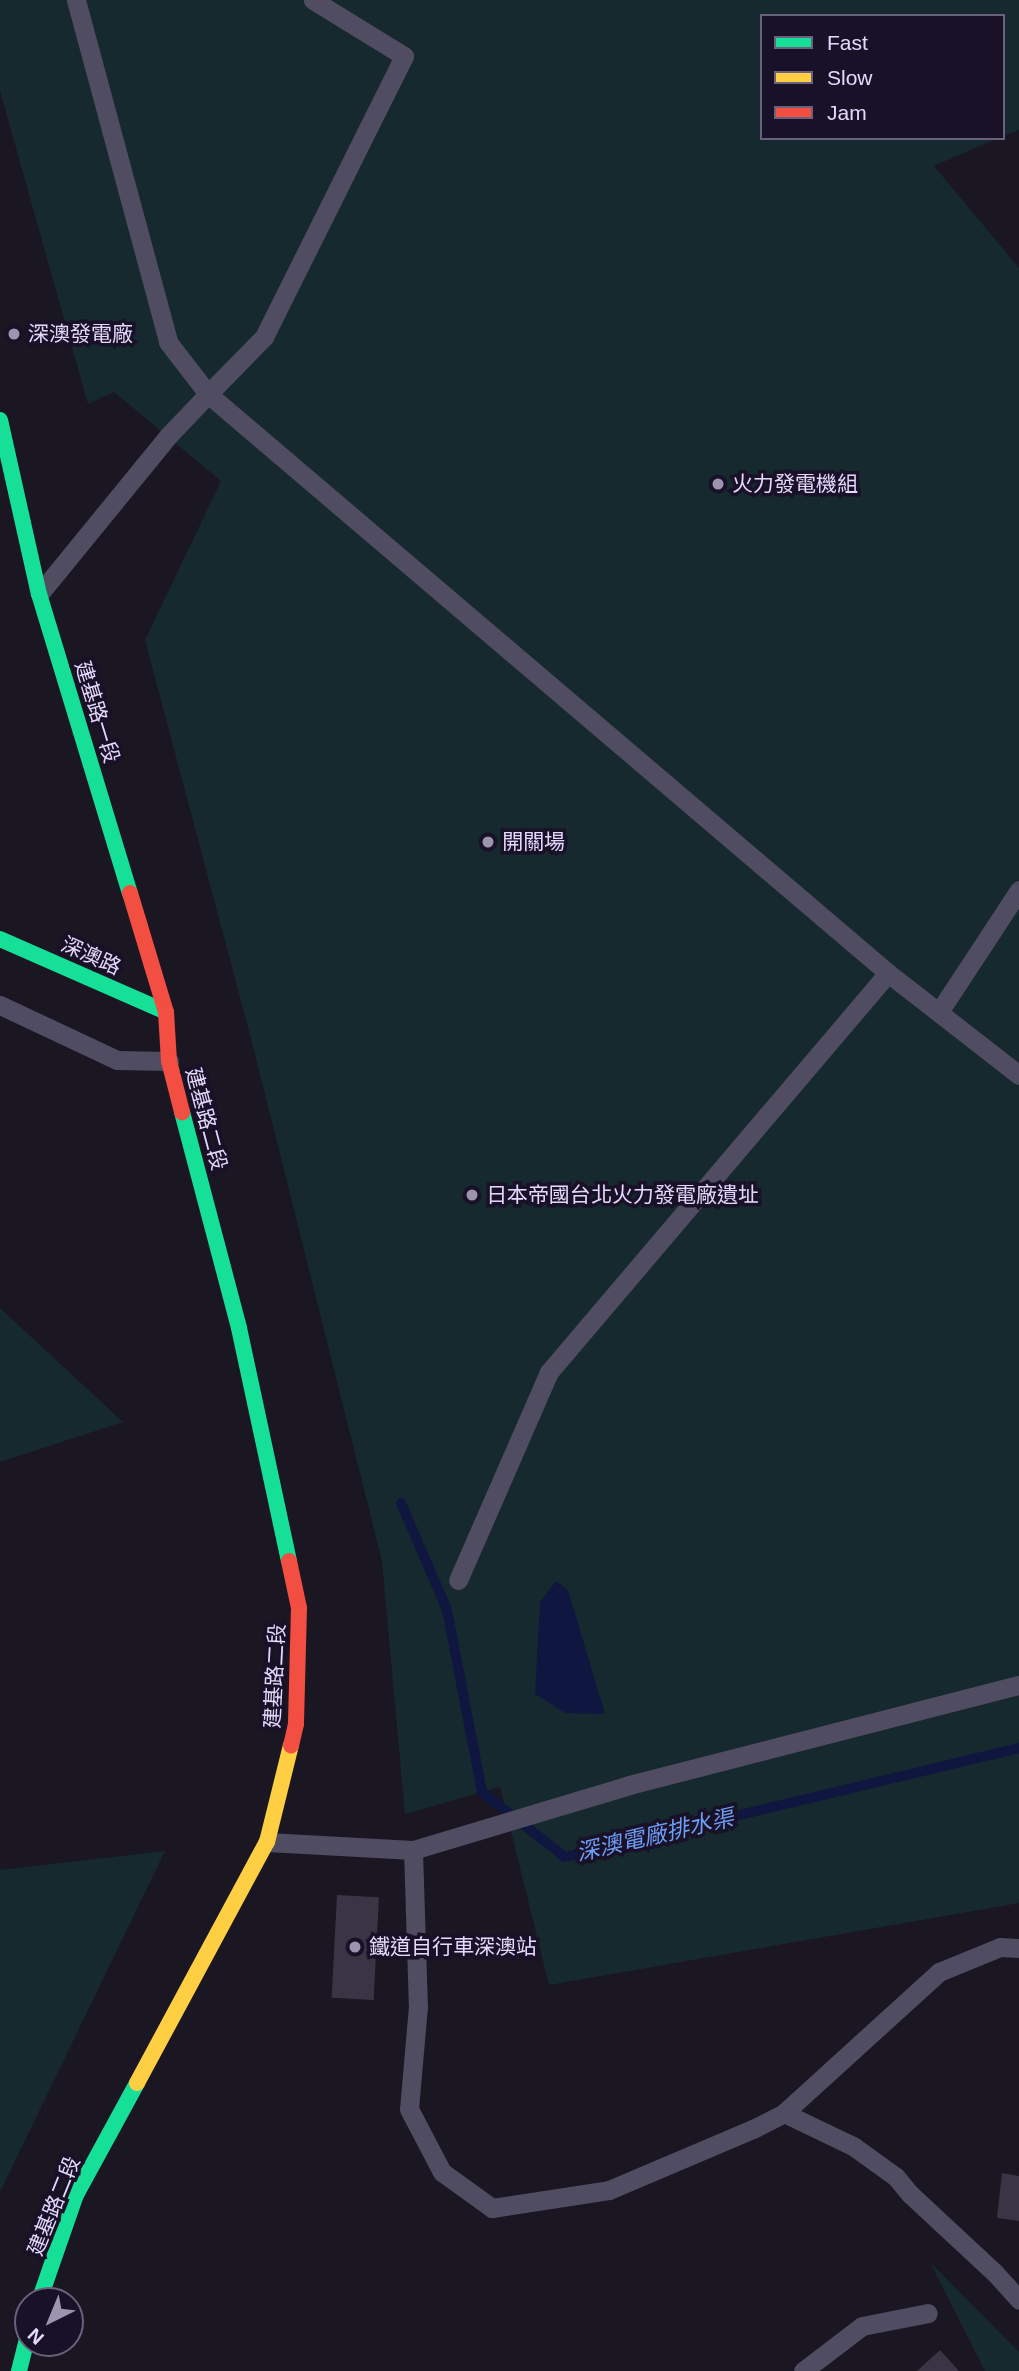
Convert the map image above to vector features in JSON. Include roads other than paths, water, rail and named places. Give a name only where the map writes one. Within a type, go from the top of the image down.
[{"type":"main road","name":"建基路一段","points":[[0,420],[39,594],[166,1012]]},
{"type":"main road","name":"深澳路","points":[[0,939],[166,1012]]},
{"type":"main road","name":"建基路二段","points":[[44,2287],[76,2195],[267,1842],[296,1724],[299,1608],[239,1328],[169,1061],[166,1012]]},
{"type":"lane","points":[[76,0],[169,342],[208,394],[888,973],[1019,1075]]},
{"type":"lane","points":[[39,594],[169,435],[264,337],[404,56],[313,0]]},
{"type":"lane","points":[[939,1012],[1019,890]]},
{"type":"lane","points":[[458,1580],[549,1371],[888,973]]},
{"type":"lane","points":[[0,1005],[117,1060],[169,1061]]},
{"type":"lane","points":[[267,1842],[413,1850],[629,1786],[1019,1685]]},
{"type":"lane","points":[[413,1850],[418,2007],[409,2109],[442,2172],[492,2208],[609,2190],[784,2113],[939,1972],[1000,1947],[1019,1948]]},
{"type":"lane","points":[[784,2113],[853,2146],[896,2177],[910,2194],[1019,2300]]},
{"type":"lane","points":[[803,2371],[862,2326],[928,2313]]},
{"type":"waterway","name":"深澳電廠排水渠","points":[[401,1503],[447,1610],[482,1792],[565,1857],[1019,1748]]},
{"type":"place","name":"深澳發電廠","points":[[14,334]]},
{"type":"place","name":"火力發電機組","points":[[718,484]]},
{"type":"place","name":"開關場","points":[[488,842]]},
{"type":"place","name":"日本帝國台北火力發電廠遺址","points":[[472,1195]]},
{"type":"place","name":"鐵道自行車深澳站","points":[[355,1947]]}]
